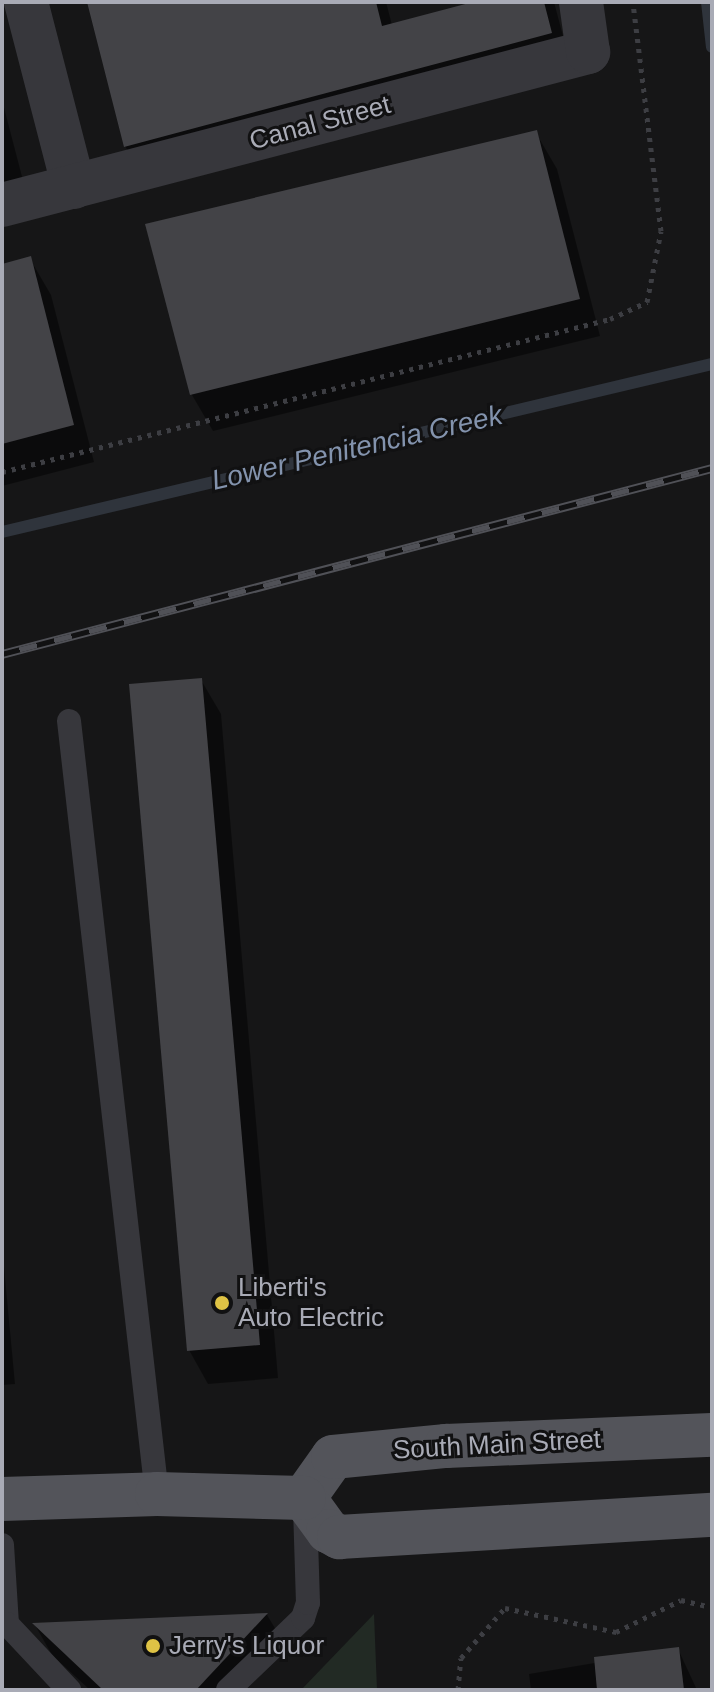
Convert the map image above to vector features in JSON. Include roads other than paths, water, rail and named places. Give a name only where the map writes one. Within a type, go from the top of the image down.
[{"type":"main road","name":"South Main Street","points":[[304,1498],[333,1457],[446,1446],[712,1435]]},
{"type":"main road","points":[[2,1499],[157,1494],[304,1498],[328,1531],[339,1537],[712,1515]]},
{"type":"street","points":[[26,2],[74,187]]},
{"type":"street","name":"Canal Street","points":[[2,205],[588,52],[581,2]]},
{"type":"lane","points":[[69,721],[157,1494]]},
{"type":"lane","points":[[228,1690],[303,1618],[308,1603],[304,1498]]},
{"type":"lane","points":[[2,1545],[7,1624],[69,1690]]},
{"type":"waterway","points":[[707,2],[712,47]]},
{"type":"waterway","name":"Lower Penitencia Creek","points":[[2,532],[712,364]]},
{"type":"railway","points":[[2,654],[712,468]]},
{"type":"place","name":"Liberti's Auto Electric","points":[[222,1303]]},
{"type":"place","name":"Jerry's Liquor","points":[[153,1646]]}]
